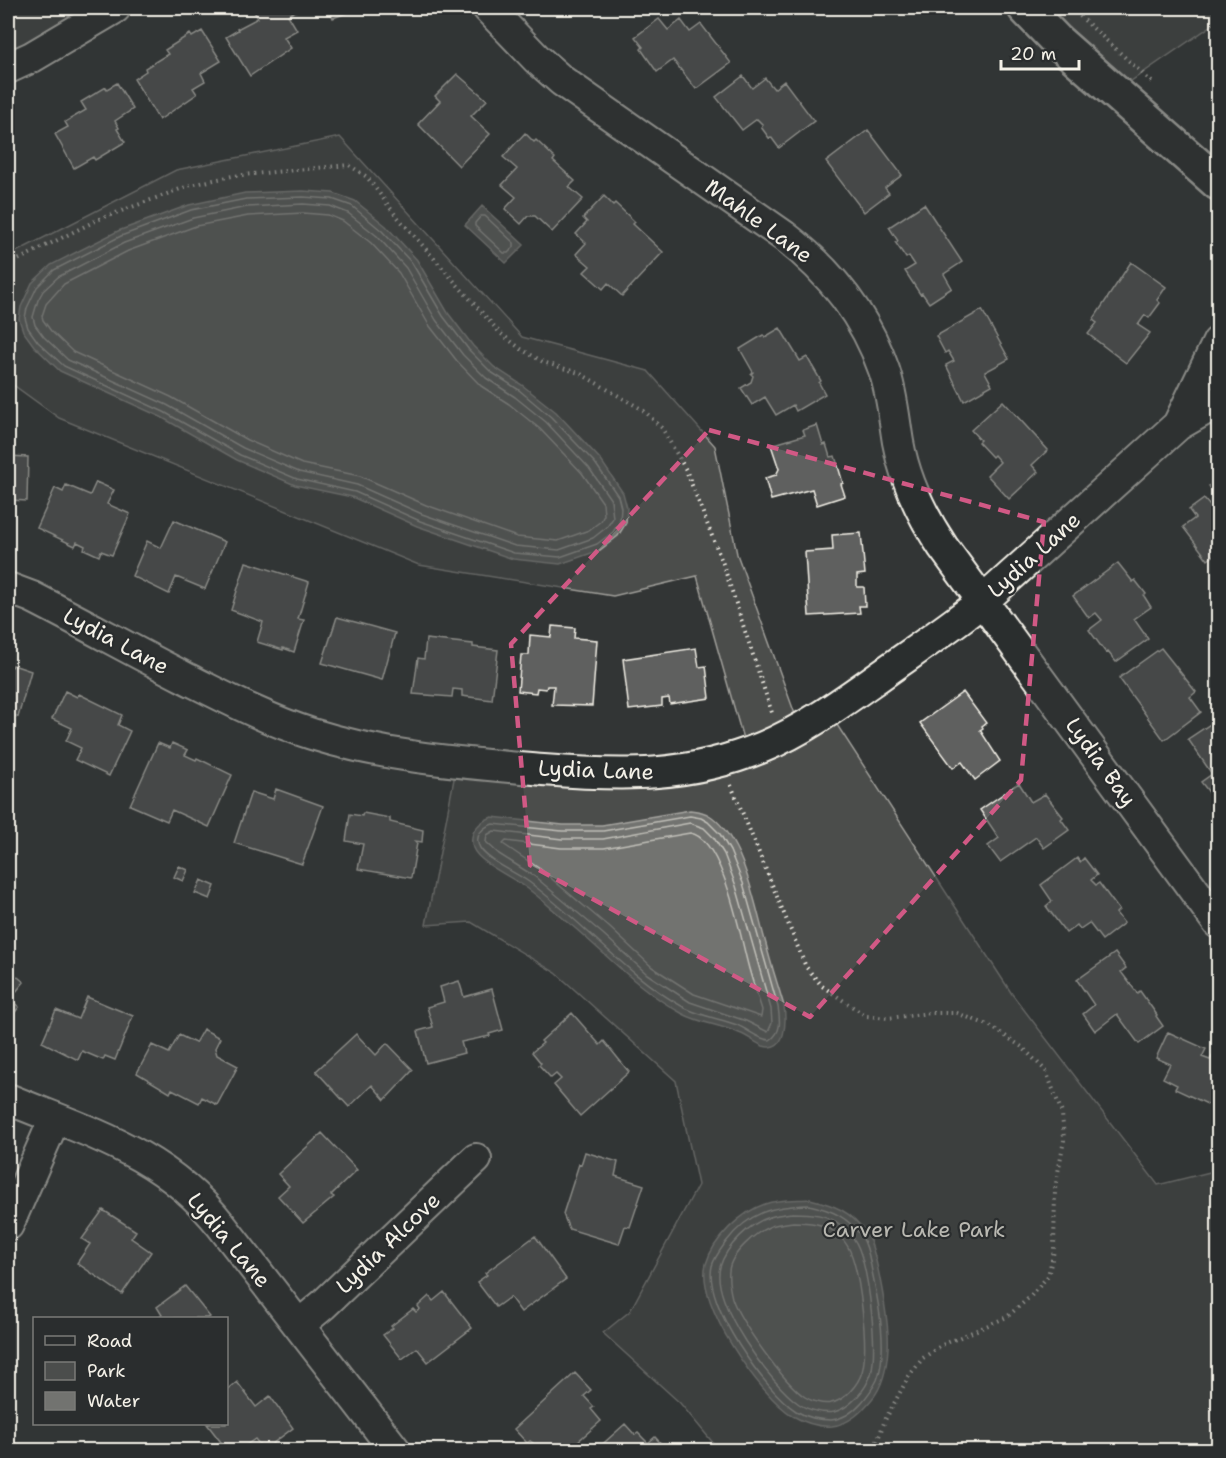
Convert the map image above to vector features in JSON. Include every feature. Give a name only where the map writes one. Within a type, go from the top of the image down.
[{"type":"street","points":[[8,68],[32,57],[115,8]]},
{"type":"street","name":"Mahle Lane","points":[[488,8],[556,76],[784,236],[816,262],[837,285],[867,332],[884,369],[903,465],[916,502],[943,547],[983,601]]},
{"type":"street","points":[[1025,8],[1079,61],[1218,183]]},
{"type":"street","name":"Lydia Lane","points":[[1178,425],[1218,342]]},
{"type":"street","name":"Lydia Lane","points":[[8,588],[32,597],[241,706],[297,729],[367,749],[457,763],[610,775],[644,775],[673,771],[754,751],[781,739],[853,695],[983,601],[1178,425],[1218,402]]},
{"type":"street","name":"Lydia Bay","points":[[983,601],[1218,923]]},
{"type":"street","name":"Lydia Lane","points":[[8,1099],[133,1152],[165,1171],[185,1187],[214,1216],[395,1450]]},
{"type":"street","points":[[8,1225],[55,1118]]},
{"type":"street","name":"Lydia Alcove","points":[[299,1325],[323,1305],[476,1159]]},
{"type":"path","points":[[1071,8],[1158,88]]},
{"type":"path","points":[[8,265],[97,220],[191,185],[232,176],[349,165],[367,177],[394,213],[500,333],[543,362],[579,373],[625,399],[643,410],[662,428],[686,470],[723,564],[781,739]]},
{"type":"path","points":[[721,761],[792,936],[806,967],[822,986],[866,1016],[889,1018],[931,1013],[957,1013],[990,1026],[1022,1047],[1046,1071],[1062,1113],[1064,1140],[1055,1189],[1054,1251],[1048,1276],[1031,1296],[1007,1317],[942,1345],[923,1358],[909,1376],[885,1420],[874,1450]]},
{"type":"highlighted area","points":[[709,430],[1044,522],[1021,780],[810,1017],[530,865],[511,644]]},
{"type":"green space","points":[[8,8],[115,8],[8,68]]},
{"type":"green space","points":[[1025,8],[1218,8],[1218,21],[1115,92]]},
{"type":"green space","name":"Carver Lake Park","points":[[340,137],[522,337],[648,371],[715,446],[737,554],[800,728],[828,711],[1012,994],[1158,1185],[1218,1170],[1218,1450],[719,1450],[680,1403],[603,1333],[630,1311],[698,1185],[676,1081],[556,973],[471,922],[426,925],[457,763],[603,775],[747,753],[697,576],[613,596],[419,565],[59,418],[8,381],[8,256],[176,170]]},
{"type":"water","points":[[303,191],[333,193],[355,201],[386,226],[417,260],[448,313],[473,346],[494,367],[522,385],[556,412],[600,459],[623,493],[627,508],[626,523],[618,536],[600,550],[560,564],[513,559],[417,526],[352,497],[295,485],[237,460],[161,417],[60,371],[34,346],[23,331],[19,319],[21,307],[32,283],[51,265],[118,231],[189,205],[245,193]]},
{"type":"water","points":[[482,206],[524,245],[506,263],[465,225]]},
{"type":"water","points":[[690,810],[712,817],[733,842],[741,858],[784,1006],[785,1027],[777,1045],[763,1046],[732,1030],[690,1017],[667,1005],[638,983],[536,895],[481,859],[473,848],[472,842],[476,828],[492,817],[563,825],[602,825]]},
{"type":"water","points":[[810,1199],[848,1214],[866,1233],[878,1271],[887,1324],[887,1362],[876,1394],[855,1416],[844,1423],[832,1426],[807,1423],[793,1416],[764,1389],[733,1347],[720,1324],[710,1301],[705,1281],[706,1264],[715,1245],[738,1220],[770,1202]]},
{"type":"building","points":[[252,8],[301,8],[288,15],[297,30],[284,37],[291,48],[250,76],[226,37],[258,18]]},
{"type":"building","points":[[329,8],[360,8],[333,18]]},
{"type":"building","points":[[659,19],[668,30],[681,20],[690,32],[701,24],[731,63],[696,89],[673,60],[657,72],[635,37]]},
{"type":"building","points":[[202,31],[221,61],[201,73],[205,81],[193,88],[197,94],[159,120],[134,79],[146,71],[145,68],[168,54],[165,50],[190,34],[192,37]]},
{"type":"building","points":[[457,74],[487,100],[471,116],[490,134],[459,166],[418,124],[440,101],[435,96]]},
{"type":"building","points":[[743,76],[752,88],[765,78],[774,89],[784,81],[814,121],[779,148],[771,137],[769,138],[761,127],[763,125],[757,119],[742,130],[716,97]]},
{"type":"building","points":[[117,83],[133,109],[115,121],[125,142],[95,160],[93,157],[74,168],[55,134],[68,127],[65,122],[86,110],[81,102]]},
{"type":"building","points":[[868,130],[902,175],[885,188],[889,193],[864,212],[826,162]]},
{"type":"building","points":[[525,133],[555,158],[553,161],[575,181],[569,187],[583,199],[552,232],[535,216],[528,216],[521,224],[505,209],[516,197],[502,185],[517,169],[503,157]]},
{"type":"building","points":[[604,196],[613,205],[615,203],[635,222],[633,224],[663,252],[622,296],[608,283],[603,289],[584,272],[590,266],[576,254],[586,243],[576,234],[587,222],[583,218]]},
{"type":"building","points":[[924,204],[962,262],[944,274],[952,288],[929,303],[905,271],[915,265],[909,256],[906,258],[895,242],[898,241],[889,227]]},
{"type":"building","points":[[1131,262],[1166,287],[1157,300],[1160,303],[1149,318],[1145,315],[1138,325],[1150,333],[1126,363],[1088,334],[1097,323],[1093,320]]},
{"type":"building","points":[[982,310],[1009,359],[985,372],[992,385],[964,401],[946,365],[954,361],[948,351],[945,353],[936,336]]},
{"type":"building","points":[[780,328],[800,361],[807,357],[821,381],[819,383],[825,394],[796,411],[793,405],[776,415],[765,397],[752,405],[741,388],[751,382],[753,372],[740,349]]},
{"type":"building","points":[[1003,401],[1048,450],[1032,465],[1038,472],[1009,499],[987,475],[1000,462],[978,442],[980,440],[971,430]]},
{"type":"building","points":[[817,425],[823,445],[826,444],[830,457],[835,456],[845,496],[817,505],[812,489],[771,500],[765,478],[776,475],[779,469],[771,445],[805,435],[803,430]]},
{"type":"building","points":[[8,456],[28,457],[27,501],[10,500],[10,509],[8,509]]},
{"type":"building","points":[[1218,479],[1218,499],[1209,486]]},
{"type":"building","points":[[96,482],[114,490],[107,504],[130,514],[112,555],[101,551],[99,556],[84,549],[85,546],[77,542],[75,546],[37,528],[55,488],[63,492],[66,485],[90,495]]},
{"type":"building","points":[[1204,499],[1210,506],[1218,500],[1218,552],[1208,560],[1183,527],[1195,518],[1189,510]]},
{"type":"building","points":[[174,520],[225,542],[205,589],[176,577],[169,594],[132,576],[147,541],[161,548]]},
{"type":"building","points":[[861,533],[865,574],[857,575],[857,587],[864,587],[865,606],[859,606],[860,613],[809,616],[805,552],[833,550],[832,535]]},
{"type":"building","points":[[246,562],[309,582],[298,619],[304,620],[294,652],[257,642],[263,622],[231,610]]},
{"type":"building","points":[[1118,563],[1146,594],[1144,596],[1151,607],[1134,619],[1148,639],[1116,662],[1108,652],[1106,653],[1089,630],[1102,620],[1096,613],[1089,618],[1073,596]]},
{"type":"building","points":[[337,617],[395,633],[382,680],[322,663]]},
{"type":"building","points":[[552,626],[575,628],[574,638],[597,640],[592,706],[552,705],[554,686],[547,686],[546,689],[537,688],[536,693],[518,691],[521,655],[529,655],[530,635],[551,637]]},
{"type":"building","points":[[426,639],[473,644],[473,647],[498,650],[492,700],[462,696],[462,690],[453,689],[452,697],[413,694],[418,658],[424,659]]},
{"type":"building","points":[[696,648],[699,667],[706,666],[710,698],[670,704],[669,698],[662,699],[662,706],[629,710],[623,659]]},
{"type":"building","points":[[1161,648],[1196,692],[1190,697],[1201,712],[1164,740],[1119,678]]},
{"type":"building","points":[[13,665],[31,671],[18,717],[8,714],[8,666]]},
{"type":"building","points":[[65,691],[77,697],[79,694],[122,715],[118,725],[130,731],[109,776],[75,760],[81,748],[66,741],[72,728],[52,719]]},
{"type":"building","points":[[963,692],[986,723],[980,730],[1000,761],[975,780],[962,762],[953,768],[920,723]]},
{"type":"building","points":[[1218,719],[1218,804],[1201,782],[1212,774],[1188,739]]},
{"type":"building","points":[[158,743],[170,748],[172,743],[188,750],[185,755],[196,760],[197,758],[232,775],[209,827],[172,810],[167,821],[130,805]]},
{"type":"building","points":[[1019,783],[1031,802],[1045,794],[1063,817],[1061,819],[1069,830],[1044,848],[1036,837],[1000,862],[988,846],[999,838],[980,810]]},
{"type":"building","points":[[276,789],[323,806],[302,864],[234,843],[251,792],[273,799]]},
{"type":"building","points":[[363,813],[390,818],[390,822],[423,830],[422,842],[415,841],[417,843],[411,878],[358,869],[363,844],[346,841],[350,814],[362,816]]},
{"type":"building","points":[[1077,858],[1080,862],[1084,858],[1097,875],[1091,880],[1096,885],[1099,883],[1119,910],[1116,913],[1124,923],[1102,940],[1089,923],[1080,929],[1077,925],[1066,933],[1046,906],[1052,901],[1041,885]]},
{"type":"building","points":[[179,866],[188,870],[183,881],[174,877]]},
{"type":"building","points":[[201,880],[215,886],[210,899],[195,893]]},
{"type":"building","points":[[1115,953],[1126,968],[1121,972],[1137,993],[1140,991],[1163,1026],[1139,1044],[1117,1014],[1095,1031],[1083,1014],[1094,1005],[1077,980]]},
{"type":"building","points":[[8,969],[24,982],[10,999],[19,1007],[8,1021]]},
{"type":"building","points":[[459,981],[464,997],[492,989],[503,1030],[489,1034],[490,1036],[461,1042],[464,1053],[426,1063],[418,1031],[433,1027],[427,1007],[444,1002],[440,987]]},
{"type":"building","points":[[87,997],[133,1016],[115,1060],[105,1056],[103,1060],[82,1051],[78,1060],[42,1042],[56,1010],[78,1019]]},
{"type":"building","points":[[572,1013],[600,1045],[604,1041],[629,1072],[580,1116],[554,1085],[561,1079],[556,1074],[551,1078],[539,1065],[541,1063],[532,1052]]},
{"type":"building","points":[[203,1029],[220,1038],[215,1048],[217,1055],[238,1066],[217,1105],[202,1097],[199,1103],[172,1089],[170,1093],[137,1073],[152,1045],[169,1053],[179,1035],[195,1043]]},
{"type":"building","points":[[1168,1032],[1206,1049],[1202,1057],[1210,1060],[1213,1055],[1218,1057],[1218,1109],[1175,1089],[1177,1085],[1163,1078],[1170,1064],[1156,1058]]},
{"type":"building","points":[[356,1034],[376,1055],[387,1043],[413,1070],[385,1100],[372,1085],[349,1107],[316,1071]]},
{"type":"building","points":[[322,1133],[357,1170],[331,1195],[334,1197],[303,1223],[278,1196],[289,1186],[278,1174]]},
{"type":"building","points":[[585,1152],[618,1162],[615,1176],[644,1185],[630,1227],[625,1226],[619,1244],[569,1229],[563,1214]]},
{"type":"building","points":[[103,1210],[136,1231],[131,1238],[151,1252],[122,1294],[77,1263],[90,1244],[82,1239]]},
{"type":"building","points":[[535,1236],[566,1279],[521,1312],[510,1297],[496,1307],[477,1282],[487,1275],[485,1273]]},
{"type":"building","points":[[185,1286],[210,1317],[159,1317],[162,1315],[157,1307]]},
{"type":"building","points":[[444,1292],[472,1328],[428,1362],[417,1348],[402,1359],[383,1335],[413,1309],[416,1312],[420,1309],[418,1306],[429,1296],[433,1301]]},
{"type":"building","points":[[575,1373],[591,1390],[584,1396],[594,1407],[591,1409],[601,1421],[568,1450],[525,1450],[533,1443],[530,1441],[527,1443],[514,1429]]},
{"type":"building","points":[[237,1382],[256,1407],[270,1396],[293,1428],[264,1450],[255,1439],[239,1450],[227,1450],[208,1425],[228,1425],[228,1389]]},
{"type":"building","points":[[625,1424],[635,1435],[638,1433],[648,1443],[655,1437],[667,1450],[596,1450]]}]
